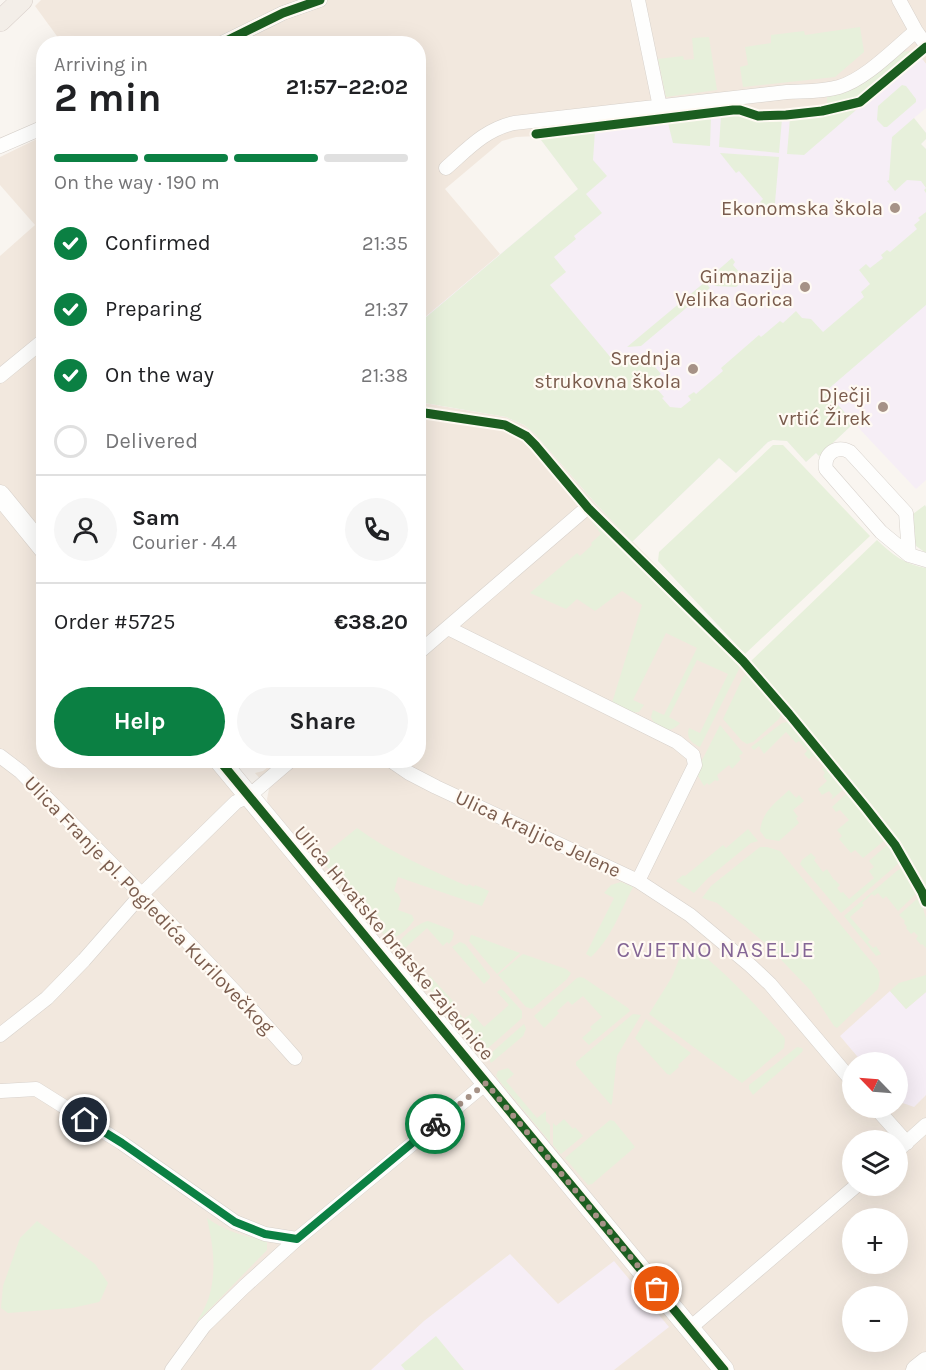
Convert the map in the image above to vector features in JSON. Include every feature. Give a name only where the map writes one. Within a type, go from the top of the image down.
[{"type":"main road","points":[[0,21],[22,0]]},
{"type":"street","points":[[237,36],[283,14],[320,0]]},
{"type":"street","points":[[638,0],[660,107]]},
{"type":"street","points":[[899,0],[926,45]]},
{"type":"street","points":[[446,168],[486,133],[514,123],[839,87],[860,77],[916,31]]},
{"type":"street","points":[[0,146],[36,130]]},
{"type":"street","points":[[0,376],[36,347]]},
{"type":"street","points":[[909,555],[906,513],[850,452],[844,448],[838,448],[827,458],[826,469],[881,532],[909,555],[926,560]]},
{"type":"street","points":[[0,495],[36,539]]},
{"type":"street","points":[[426,646],[582,512]]},
{"type":"street","name":"Ulica kraljice Jelene","points":[[402,768],[436,787],[638,881],[695,765],[693,755],[677,742],[448,628]]},
{"type":"street","name":"Ulica Franje pl. Pogledića Kurilovečkog","points":[[0,756],[21,772],[249,1006],[295,1058]]},
{"type":"street","name":"Ulica Hrvatske bratske zajednice","points":[[226,768],[724,1370]]},
{"type":"street","points":[[0,1035],[47,998],[141,895],[236,802],[249,796],[282,768]]},
{"type":"street","points":[[638,881],[690,915],[751,966],[770,984],[842,1069]]},
{"type":"street","points":[[171,1370],[204,1326],[244,1287],[297,1239],[486,1083]]},
{"type":"street","points":[[0,1091],[36,1089],[122,1143],[235,1222],[265,1234],[297,1239]]},
{"type":"street","points":[[908,1142],[926,1125]]},
{"type":"street","points":[[690,1328],[845,1196]]},
{"type":"street","points":[[916,1370],[926,1362]]},
{"type":"shaded area","points":[[41,0],[926,0],[926,64],[919,56],[855,111],[849,109],[790,118],[753,119],[739,113],[668,123],[516,137],[502,141],[445,189],[500,254],[426,317],[426,36],[57,36],[35,6]]},
{"type":"shaded area","points":[[920,56],[926,64],[926,108],[914,118],[926,133],[926,139],[921,144],[926,149],[926,480],[916,489],[854,423],[819,456],[816,453],[806,462],[787,441],[773,440],[768,442],[736,473],[719,458],[632,542],[535,434],[524,425],[506,417],[426,403],[426,316],[578,189],[538,136],[668,123],[739,113],[753,119],[790,118],[849,109],[855,111]]},
{"type":"shaded area","points":[[36,139],[36,529],[0,485],[0,256],[35,225],[0,185],[0,157]]},
{"type":"shaded area","points":[[426,403],[506,417],[524,425],[535,434],[597,505],[754,665],[900,841],[926,885],[926,1352],[905,1370],[734,1370],[269,807],[267,799],[269,789],[255,773],[267,768],[426,768]]},
{"type":"shaded area","points":[[0,507],[36,551],[36,768],[217,768],[715,1370],[0,1370]]},
{"type":"shaded area","points":[[890,991],[906,1009],[926,992],[926,1095],[914,1107],[908,1105],[908,1052],[854,1052],[840,1036]]},
{"type":"shaded area","points":[[510,1254],[558,1304],[614,1261],[669,1327],[614,1370],[371,1370],[424,1321]]},
{"type":"green space","points":[[860,27],[864,52],[835,77],[743,87],[740,67],[748,65],[745,47],[771,43],[771,35],[804,31],[805,35]]},
{"type":"green space","points":[[709,37],[717,90],[666,97],[658,59],[683,56],[684,60],[694,59],[692,38]]},
{"type":"green space","points":[[902,52],[915,52],[862,96],[827,106],[827,97],[853,88]]},
{"type":"green space","points":[[902,85],[906,86],[916,102],[887,127],[884,127],[877,120],[878,106]]},
{"type":"green space","points":[[849,109],[855,111],[804,155],[787,154],[790,118]]},
{"type":"green space","points":[[739,113],[753,119],[782,119],[779,153],[719,147],[721,115]]},
{"type":"green space","points":[[711,117],[710,146],[673,143],[668,123]]},
{"type":"green space","points":[[914,118],[926,133],[926,139],[921,144],[926,149],[926,188],[921,181],[907,180],[895,191],[887,181],[889,180],[892,137]]},
{"type":"green space","points":[[595,131],[593,160],[607,176],[586,194],[602,213],[574,236],[576,239],[554,257],[566,272],[550,285],[612,359],[616,356],[645,355],[661,374],[651,382],[670,407],[681,408],[691,400],[688,396],[694,392],[696,394],[723,371],[721,368],[759,335],[761,337],[780,321],[783,323],[796,311],[802,318],[811,319],[823,332],[864,297],[861,292],[870,284],[859,270],[866,264],[870,268],[883,258],[881,255],[887,250],[890,252],[917,229],[914,225],[920,220],[918,218],[926,212],[926,305],[826,391],[854,423],[819,456],[816,453],[806,462],[787,441],[773,440],[768,442],[736,473],[719,458],[632,542],[535,434],[524,425],[506,417],[426,403],[426,317],[578,189],[538,136]]},
{"type":"green space","points":[[720,153],[779,157],[772,216],[760,202],[763,199],[739,171],[736,173]]},
{"type":"green space","points":[[732,258],[735,262],[733,265],[745,279],[736,287],[715,286],[709,278]]},
{"type":"green space","points":[[705,282],[710,288],[641,346],[627,347]]},
{"type":"green space","points":[[773,445],[783,445],[870,536],[745,654],[658,561],[659,552]]},
{"type":"green space","points":[[925,505],[926,553],[916,546],[913,514]]},
{"type":"green space","points":[[591,521],[597,524],[740,667],[700,747],[690,740],[689,728],[700,733],[728,674],[697,660],[669,717],[680,723],[668,730],[660,728],[651,717],[653,710],[664,715],[697,648],[666,633],[633,700],[644,705],[639,712],[631,713],[612,703],[642,605],[622,591],[595,611],[577,599],[566,609],[530,593],[577,553],[580,556],[592,545],[591,543],[601,534]]},
{"type":"green space","points":[[877,540],[899,558],[926,568],[926,885],[900,841],[751,661]]},
{"type":"green space","points":[[747,673],[781,714],[779,719],[753,742],[747,744],[723,719]]},
{"type":"green space","points":[[787,722],[820,759],[818,761],[813,756],[809,759],[804,754],[807,751],[799,741],[796,743],[786,732],[764,754],[759,746],[754,750],[751,747],[782,723]]},
{"type":"green space","points":[[720,725],[743,753],[732,769],[729,765],[717,775],[719,780],[704,786],[697,770]]},
{"type":"green space","points":[[825,766],[844,789],[832,799],[833,796],[829,791],[822,795],[818,789],[827,781],[822,769]]},
{"type":"green space","points":[[789,790],[796,798],[799,795],[804,801],[793,810],[799,823],[779,841],[766,839],[760,831],[763,818]]},
{"type":"green space","points":[[847,793],[885,840],[863,858],[855,850],[851,853],[839,839],[842,836],[837,830],[849,820],[840,810],[836,812],[832,807]]},
{"type":"green space","points":[[357,828],[424,867],[467,886],[469,884],[474,887],[475,885],[489,891],[482,906],[398,877],[394,891],[401,900],[398,910],[412,915],[414,920],[398,935],[386,937],[319,859]]},
{"type":"green space","points":[[748,829],[758,841],[751,843],[708,878],[694,893],[676,881],[723,845],[726,848]]},
{"type":"green space","points":[[887,845],[899,863],[841,913],[800,864],[811,853],[823,872],[827,869],[840,885],[837,888],[849,899],[874,878],[869,871],[874,867],[869,861]]},
{"type":"green space","points":[[760,847],[780,851],[878,970],[880,980],[878,989],[837,1028],[811,991],[766,944],[717,903],[702,898],[711,886]]},
{"type":"green space","points":[[903,868],[917,893],[898,911],[886,896],[883,899],[878,893],[874,896],[872,894],[862,903],[864,905],[850,917],[870,940],[868,942],[873,948],[876,946],[881,954],[876,956],[844,916]]},
{"type":"green space","points":[[621,882],[633,887],[610,933],[591,957],[586,954],[614,898],[604,893],[611,885]]},
{"type":"green space","points":[[919,897],[926,918],[926,948],[916,939],[918,936],[914,932],[911,934],[906,928],[905,921],[899,915]]},
{"type":"green space","points":[[428,921],[452,930],[454,933],[449,944],[447,942],[443,946],[427,928],[403,950],[413,961],[411,963],[426,979],[430,976],[453,1001],[451,1004],[464,1019],[472,1013],[484,1027],[509,1005],[497,992],[501,989],[522,1011],[522,1018],[487,1049],[479,1049],[399,952],[398,945],[401,939],[417,926]]},
{"type":"green space","points":[[471,935],[520,953],[497,974],[469,941]]},
{"type":"green space","points":[[460,942],[465,944],[490,976],[484,984],[452,947]]},
{"type":"green space","points":[[686,942],[700,952],[750,999],[784,1037],[784,1048],[742,1083],[649,1014],[672,977]]},
{"type":"green space","points":[[523,954],[566,969],[571,973],[532,1009],[526,1007],[498,975]]},
{"type":"green space","points":[[926,975],[926,992],[906,1009],[890,991],[899,983]]},
{"type":"green space","points":[[580,977],[630,1011],[589,1045],[582,1038],[602,1017],[583,996],[572,1005],[568,1001],[544,1028],[534,1016]]},
{"type":"green space","points":[[633,1014],[641,1015],[617,1056],[611,1105],[576,1065],[576,1062]]},
{"type":"green space","points":[[646,1019],[691,1053],[670,1075],[635,1038]]},
{"type":"green space","points":[[524,1024],[526,1029],[523,1036],[491,1063],[490,1054]]},
{"type":"green space","points":[[797,1047],[802,1048],[802,1052],[753,1095],[749,1085]]},
{"type":"green space","points":[[508,1068],[514,1074],[506,1081],[537,1118],[546,1111],[546,1121],[550,1125],[550,1142],[496,1076],[498,1071]]},
{"type":"green space","points":[[564,1119],[583,1136],[561,1154],[553,1145],[553,1123],[556,1126]]},
{"type":"green space","points":[[610,1120],[614,1121],[635,1147],[588,1185],[565,1158]]},
{"type":"green space","points":[[207,1218],[228,1230],[267,1241],[267,1250],[196,1323],[208,1300],[213,1277],[212,1248]]},
{"type":"green space","points":[[37,1221],[95,1264],[108,1283],[99,1302],[72,1308],[8,1313],[1,1308],[3,1286],[20,1238]]},
{"type":"green space","points":[[436,1336],[464,1370],[405,1370],[401,1365]]},
{"type":"cycle path","points":[[236,36],[283,13],[320,0]]},
{"type":"cycle path","points":[[536,134],[733,110],[758,116],[822,111],[860,102],[926,47]]},
{"type":"cycle path","points":[[426,413],[505,425],[526,436],[588,508],[743,661],[789,714],[895,845],[926,902]]},
{"type":"cycle path","points":[[226,768],[724,1370]]},
{"type":"way so far","points":[[435,1124],[486,1083],[657,1289]]},
{"type":"place","name":"Ekonomska škola","points":[[895,208]]},
{"type":"place","name":"Gimnazija Velika Gorica","points":[[805,287]]},
{"type":"place","name":"Srednja strukovna škola","points":[[693,369]]},
{"type":"place","name":"Dječji vrtić Žirek","points":[[883,407]]},
{"type":"district","name":"CVJETNO NASELJE","points":[[716,950]]},
{"type":"route","points":[[85,1120],[235,1222],[265,1234],[297,1239],[435,1124]]}]
